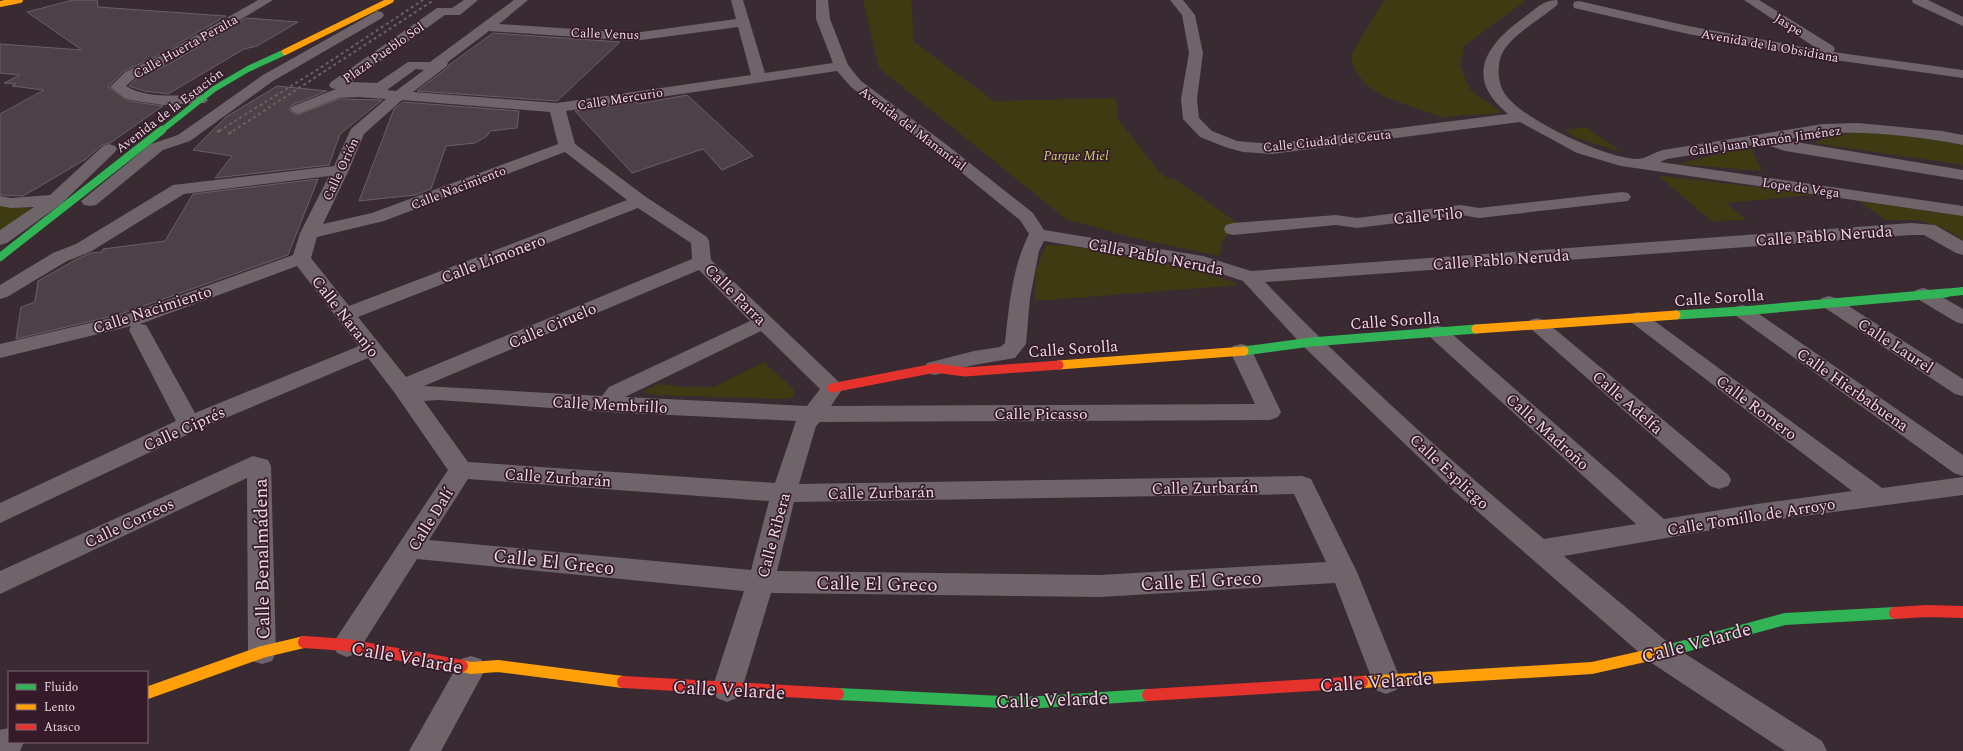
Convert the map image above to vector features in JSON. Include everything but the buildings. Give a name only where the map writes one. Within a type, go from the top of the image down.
[{"type":"street","points":[[0,4],[20,0]]},
{"type":"street","name":"Calle Huerta Peralta","points":[[200,100],[163,100],[130,95],[117,87],[130,75],[163,60],[267,0]]},
{"type":"street","name":"Avenida de la Estación","points":[[0,257],[214,89],[248,69],[339,27],[391,0]]},
{"type":"street","name":"Plaza Pueblo Sol","points":[[472,0],[454,12],[442,11],[336,85],[380,88],[413,65],[432,66],[522,0]]},
{"type":"street","name":"Calle Orión","points":[[309,233],[341,170],[357,132],[398,96],[526,0]]},
{"type":"street","points":[[737,0],[759,78]]},
{"type":"street","name":"Avenida del Manantial","points":[[822,0],[823,19],[841,66],[856,84],[941,148],[1027,217],[1038,234]]},
{"type":"street","name":"Calle Ciudad de Ceuta","points":[[1176,0],[1188,15],[1196,53],[1189,99],[1191,119],[1206,134],[1231,144],[1242,147],[1272,149],[1523,117]]},
{"type":"street","name":"Jaspe","points":[[1750,0],[1828,49]]},
{"type":"street","points":[[1918,0],[1963,22]]},
{"type":"street","points":[[1548,1],[1587,2]]},
{"type":"street","name":"Lope de Vega","points":[[1548,1],[1516,30],[1497,50],[1489,75],[1499,97],[1523,117],[1574,146],[1607,157],[1639,164],[1963,211]]},
{"type":"street","name":"Avenida de la Obsidiana","points":[[1587,2],[1746,35],[1828,49],[1963,66]]},
{"type":"street","name":"Avenida de la Obsidiana","points":[[1587,2],[1688,30],[1806,52],[1963,74]]},
{"type":"street","points":[[90,201],[157,147],[184,138],[268,78],[377,15]]},
{"type":"street","name":"Calle Venus","points":[[490,27],[634,37],[744,22]]},
{"type":"street","name":"Calle Mercurio","points":[[298,109],[336,94],[358,92],[557,108],[841,66]]},
{"type":"street","points":[[557,108],[567,146]]},
{"type":"street","name":"Calle Juan Ramón Jiménez","points":[[1639,164],[1663,155],[1765,140],[1823,129],[1858,128],[1942,136],[1963,140]]},
{"type":"street","points":[[1765,140],[1785,146],[1963,175]]},
{"type":"street","name":"Calle Parra","points":[[567,146],[640,201],[700,241],[702,262],[832,388]]},
{"type":"street","name":"Calle Nacimiento","points":[[309,233],[378,217],[567,146]]},
{"type":"street","points":[[0,239],[55,200],[109,149]]},
{"type":"street","points":[[0,293],[60,257],[83,248],[179,189],[341,170]]},
{"type":"street","name":"Calle Tilo","points":[[1233,229],[1336,220],[1357,222],[1461,210],[1480,213],[1622,198]]},
{"type":"street","points":[[0,201],[11,203],[55,200]]},
{"type":"street","name":"Calle Limonero","points":[[345,315],[640,201]]},
{"type":"street","name":"Calle Pablo Neruda","points":[[1038,234],[1203,262],[1250,278],[1911,229],[1928,229],[1963,249]]},
{"type":"street","points":[[301,258],[309,233]]},
{"type":"street","points":[[936,368],[974,358],[1007,353],[1015,344],[1020,298],[1030,251],[1038,234]]},
{"type":"street","name":"Calle Nacimiento","points":[[0,351],[134,319],[301,258]]},
{"type":"street","name":"Calle Naranjo","points":[[301,258],[404,391]]},
{"type":"street","name":"Calle Ciruelo","points":[[404,391],[702,262]]},
{"type":"street","name":"Calle Espliego","points":[[1250,278],[1311,342],[1463,485],[1660,653],[1811,751]]},
{"type":"street","name":"Calle Sorolla","points":[[832,388],[936,368],[965,372],[1241,350],[1311,342],[1537,324],[1742,311],[1829,302],[1963,292]]},
{"type":"street","points":[[1923,294],[1963,318]]},
{"type":"street","name":"Calle Laurel","points":[[1829,302],[1963,388]]},
{"type":"street","name":"Calle Hierbabuena","points":[[1742,311],[1963,467]]},
{"type":"street","name":"Calle Romero","points":[[1638,318],[1877,497]]},
{"type":"street","points":[[608,404],[617,392],[764,322]]},
{"type":"street","name":"Calle Adelfa","points":[[1537,324],[1719,480]]},
{"type":"street","points":[[139,330],[189,424]]},
{"type":"street","name":"Calle Madroño","points":[[1437,332],[1660,530]]},
{"type":"street","name":"Calle Ciprés","points":[[0,514],[189,424],[372,350]]},
{"type":"street","name":"Calle Picasso","points":[[812,414],[1270,412],[1241,350]]},
{"type":"street","name":"Calle Ribera","points":[[727,689],[761,582],[784,493],[805,425],[832,388]]},
{"type":"street","name":"Calle Membrillo","points":[[404,391],[608,404],[812,414]]},
{"type":"street","name":"Calle Dalí","points":[[347,645],[412,548],[461,470],[404,391]]},
{"type":"street","name":"Calle Correos","points":[[0,583],[253,464],[259,466]]},
{"type":"street","name":"Calle Benalmádena","points":[[259,466],[262,652]]},
{"type":"street","name":"Calle Zurbarán","points":[[461,470],[784,493],[1302,485],[1344,572]]},
{"type":"street","name":"Calle Tomillo de Arroyo","points":[[1539,550],[1757,513],[1963,486]]},
{"type":"street","name":"Calle El Greco","points":[[412,548],[761,582],[1100,586],[1344,572]]},
{"type":"street","points":[[1344,572],[1386,681]]},
{"type":"street","name":"Calle Velarde","points":[[148,693],[262,652],[301,642],[347,645],[471,668],[498,666],[620,682],[727,689],[1025,703],[1592,668],[1660,653],[1785,619],[1926,611],[1963,612]]},
{"type":"street","points":[[425,751],[471,668]]},
{"type":"green space","name":"Parque Miel","points":[[863,0],[911,0],[914,42],[994,101],[1116,98],[1118,119],[1160,173],[1167,178],[1176,180],[1236,222],[1231,233],[1224,238],[1219,256],[1130,237],[1066,219],[879,68]]},
{"type":"green space","points":[[1384,0],[1526,0],[1464,46],[1460,66],[1470,90],[1503,113],[1441,117],[1385,97],[1365,84],[1354,68],[1351,55]]},
{"type":"green space","points":[[1586,127],[1622,152],[1574,137],[1565,130]]},
{"type":"green space","points":[[1864,132],[1943,140],[1963,144],[1963,165],[1814,143],[1833,135]]},
{"type":"green space","points":[[1750,146],[1762,171],[1678,164]]},
{"type":"green space","points":[[1659,176],[1821,194],[1726,203],[1746,220],[1711,221]]},
{"type":"green space","points":[[1858,201],[1963,216],[1963,240],[1947,230],[1919,220],[1886,220]]},
{"type":"green space","points":[[0,204],[39,210],[0,234]]},
{"type":"green space","points":[[1046,245],[1082,248],[1165,263],[1210,274],[1240,285],[1035,301],[1036,270]]},
{"type":"green space","points":[[764,362],[794,390],[793,397],[785,399],[658,395],[645,393],[644,391],[660,384],[685,387],[714,387]]},
{"type":"railway","points":[[219,131],[320,68],[423,0]]},
{"type":"railway","points":[[233,131],[434,0]]},
{"type":"railway","points":[[228,134],[235,130]]},
{"type":"traffic: fast","points":[[0,257],[214,89],[248,69],[285,52]]},
{"type":"traffic: fast","points":[[1676,315],[1742,311],[1963,291]]},
{"type":"traffic: fast","points":[[1244,351],[1311,342],[1476,329]]},
{"type":"traffic: fast","points":[[1663,652],[1785,619],[1895,613]]},
{"type":"traffic: fast","points":[[838,694],[1025,703],[1148,695]]},
{"type":"traffic: slow","points":[[0,4],[20,0]]},
{"type":"traffic: slow","points":[[285,52],[391,0]]},
{"type":"traffic: slow","points":[[1476,329],[1676,315]]},
{"type":"traffic: slow","points":[[1059,365],[1244,351]]},
{"type":"traffic: slow","points":[[148,693],[262,652],[304,642]]},
{"type":"traffic: slow","points":[[1362,682],[1592,668],[1663,652]]},
{"type":"traffic: slow","points":[[462,666],[471,668],[498,666],[623,682]]},
{"type":"traffic: jam","points":[[832,388],[935,368],[965,372],[1059,365]]},
{"type":"traffic: jam","points":[[1895,613],[1926,611],[1963,612]]},
{"type":"traffic: jam","points":[[304,642],[347,645],[462,666]]},
{"type":"traffic: jam","points":[[623,682],[838,694]]},
{"type":"traffic: jam","points":[[1148,695],[1362,682]]}]
